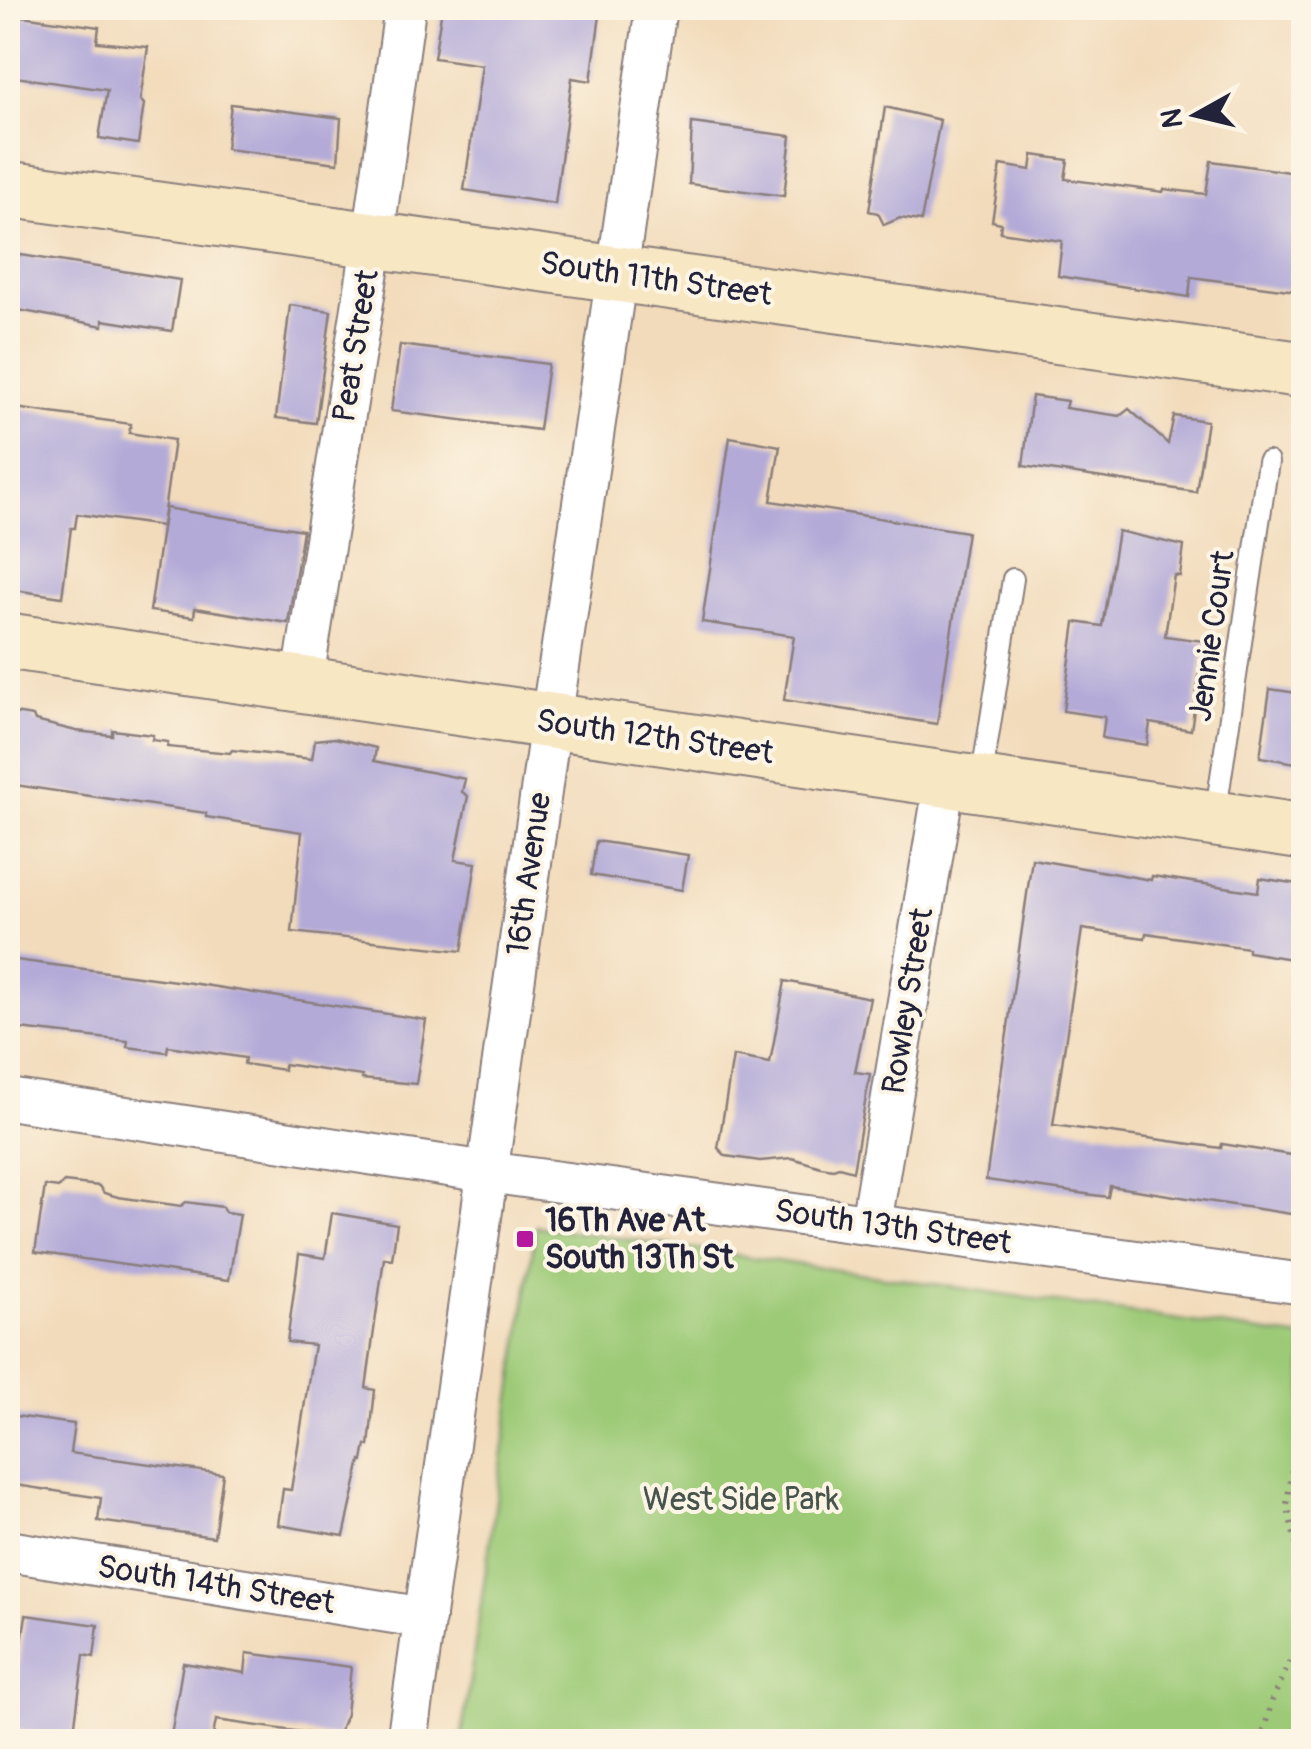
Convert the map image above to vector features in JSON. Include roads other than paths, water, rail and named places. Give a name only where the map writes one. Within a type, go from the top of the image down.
[{"type":"street","name":"Peat Street","points":[[302,684],[406,8]]},
{"type":"street","name":"16th Avenue","points":[[407,1742],[656,8]]},
{"type":"street","name":"South 11th Street","points":[[8,189],[1304,370]]},
{"type":"street","name":"South 12th Street","points":[[8,641],[1304,832]]},
{"type":"street","name":"Rowley Street","points":[[871,1223],[963,782]]},
{"type":"street","name":"South 13th Street","points":[[8,1099],[487,1172],[1304,1284]]},
{"type":"street","name":"South 14th Street","points":[[8,1551],[424,1618]]},
{"type":"lane","name":"Jennie Court","points":[[1215,818],[1268,462]]},
{"type":"lane","points":[[963,782],[1013,579]]},
{"type":"place","name":"16Th Ave At South 13Th St","points":[[525,1239]]},
{"type":"park label","name":"West Side Park","points":[[741,1500]]}]
